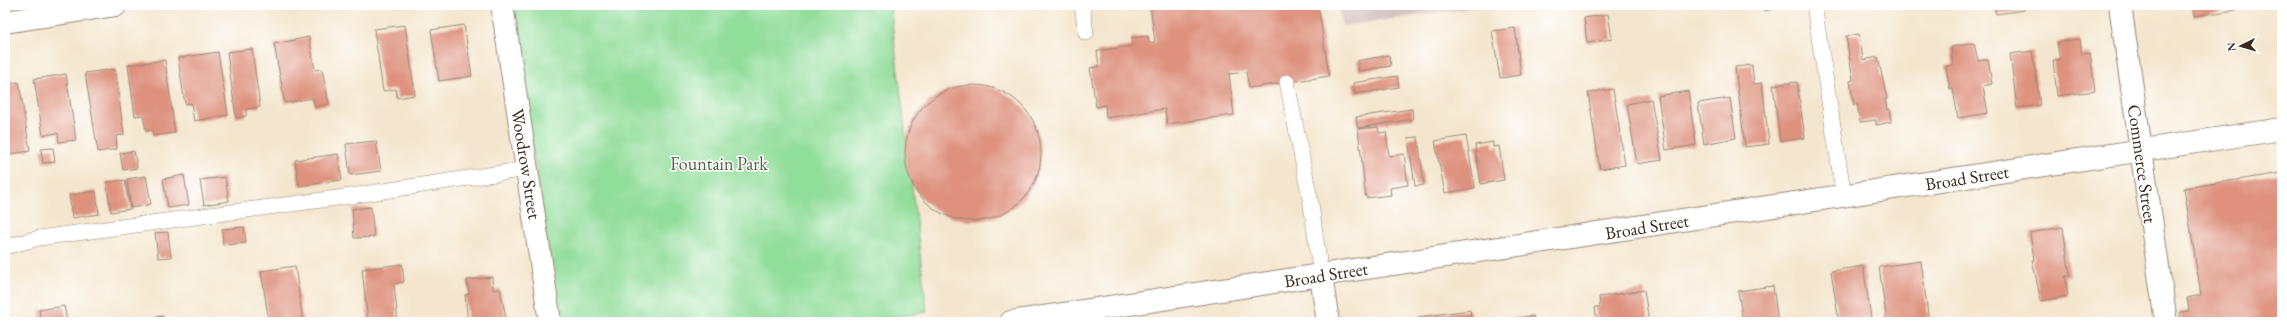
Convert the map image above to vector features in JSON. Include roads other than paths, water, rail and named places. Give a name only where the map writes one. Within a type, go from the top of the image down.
[{"type":"street","points":[[5,22],[116,5]]},
{"type":"street","name":"Woodrow Street","points":[[502,5],[550,322]]},
{"type":"street","name":"Commerce Street","points":[[2120,5],[2166,322]]},
{"type":"street","name":"Broad Street","points":[[1011,322],[1844,197],[2282,129]]},
{"type":"street","points":[[1321,276],[1328,322]]},
{"type":"lane","points":[[1082,5],[1086,33]]},
{"type":"lane","points":[[1814,5],[1844,197]]},
{"type":"lane","points":[[1287,82],[1310,204],[1321,276]]},
{"type":"lane","points":[[5,247],[39,238],[344,197],[526,169]]},
{"type":"park label","name":"Fountain Park","points":[[719,164]]}]
